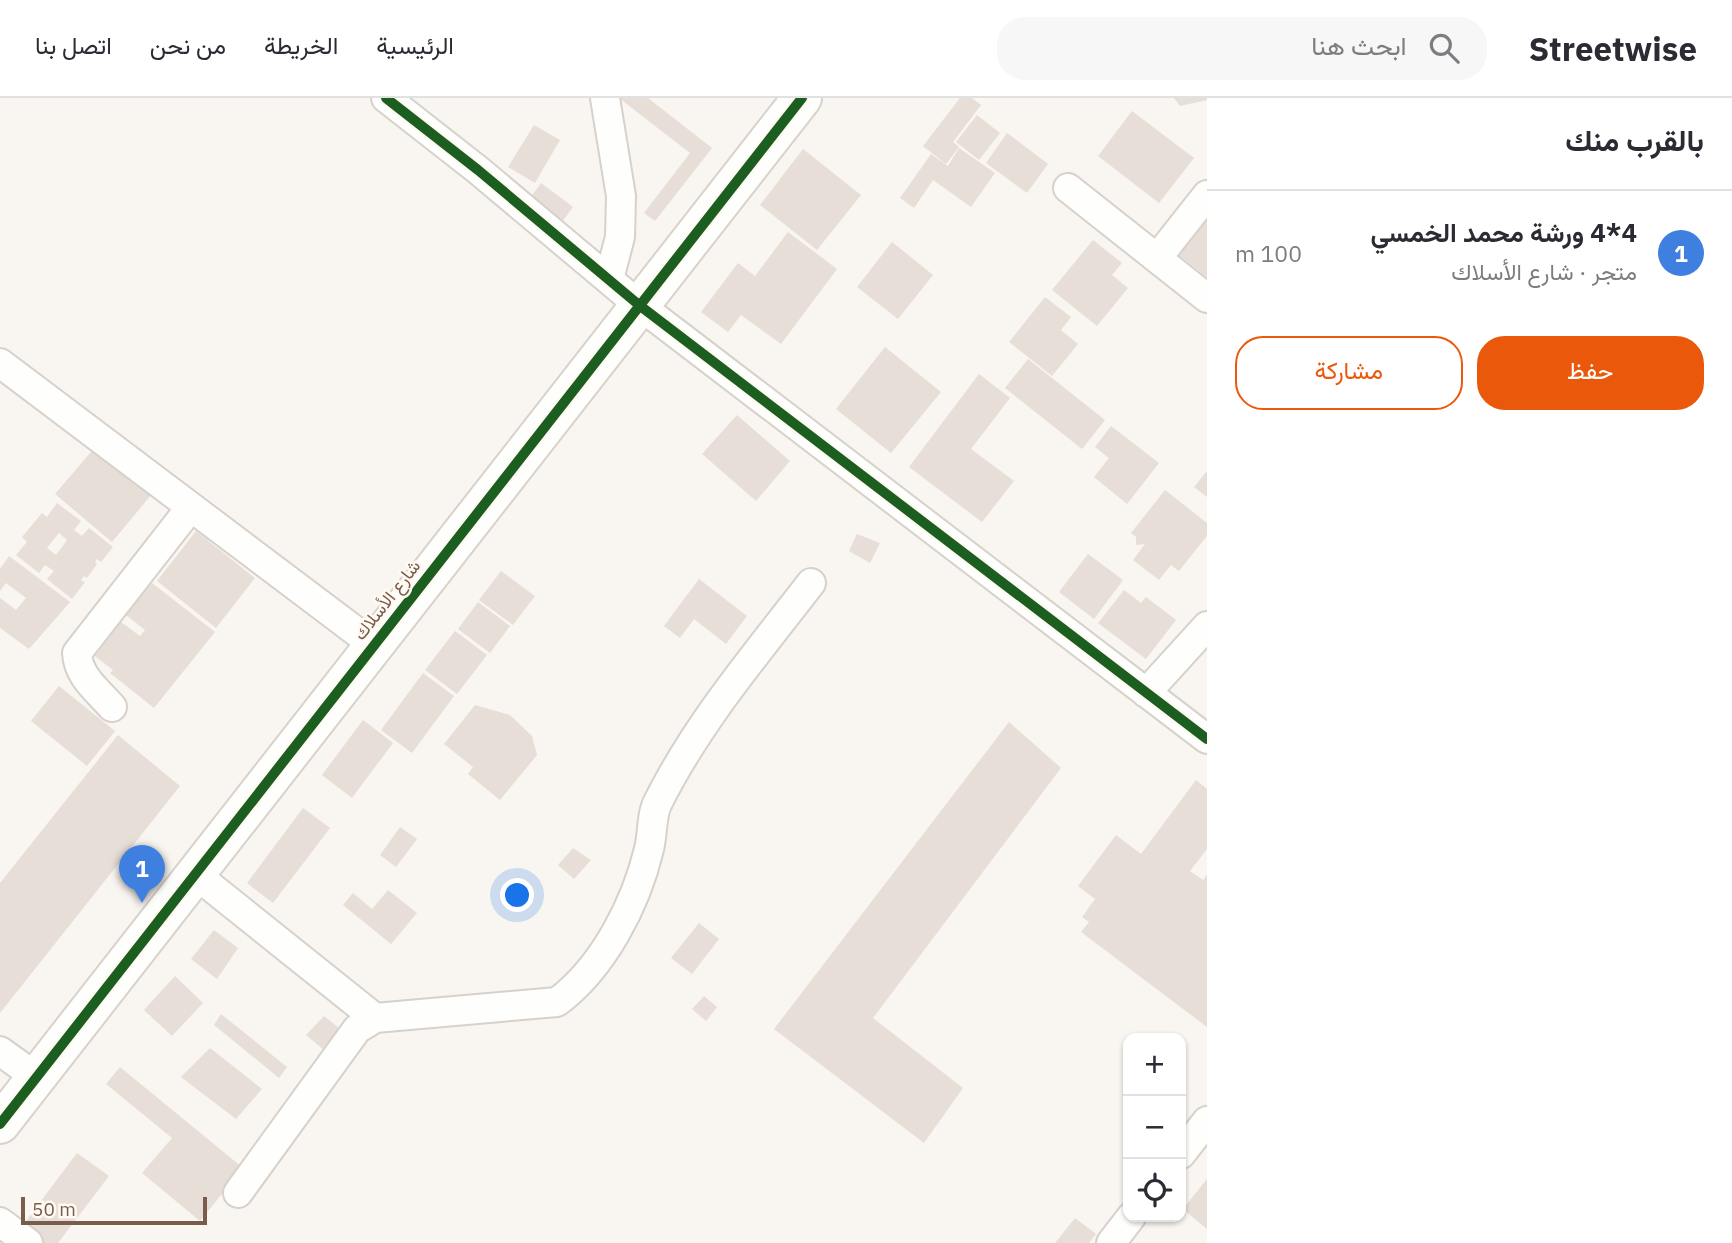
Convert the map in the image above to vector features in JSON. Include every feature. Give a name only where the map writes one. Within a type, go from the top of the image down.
[{"type":"street","points":[[386,98],[639,305],[1207,740]]},
{"type":"street","points":[[604,98],[621,196],[620,237],[609,279]]},
{"type":"street","name":"شارع الأسلاك","points":[[0,1124],[802,98]]},
{"type":"street","points":[[1068,187],[1207,298]]},
{"type":"street","points":[[1158,257],[1207,195]]},
{"type":"street","points":[[0,363],[374,645]]},
{"type":"street","points":[[112,707],[84,677],[78,665],[77,653],[191,507]]},
{"type":"street","points":[[238,1193],[357,1029],[375,1018],[557,1002],[575,989],[619,925],[640,881],[656,805],[696,736],[811,583]]},
{"type":"street","points":[[1146,693],[1207,626]]},
{"type":"street","points":[[195,874],[375,1018]]},
{"type":"street","points":[[0,1051],[36,1077]]},
{"type":"street","points":[[1186,1148],[1207,1121]]},
{"type":"street","points":[[0,1222],[28,1243]]},
{"type":"street","points":[[1111,1243],[1127,1222]]},
{"type":"building","points":[[619,98],[648,98],[712,148],[655,221],[644,213],[690,153]]},
{"type":"building","points":[[960,98],[972,98],[981,105],[953,142],[959,147],[946,164],[923,146]]},
{"type":"building","points":[[1174,98],[1207,98],[1207,100],[1180,106]]},
{"type":"building","points":[[1132,111],[1194,158],[1159,203],[1098,156]]},
{"type":"building","points":[[977,115],[1000,133],[979,160],[956,142]]},
{"type":"building","points":[[534,125],[560,140],[535,183],[508,167]]},
{"type":"building","points":[[1007,133],[1048,164],[1027,193],[986,163]]},
{"type":"building","points":[[959,148],[995,173],[971,207],[933,180],[914,208],[900,198],[931,154],[948,166]]},
{"type":"building","points":[[803,149],[861,195],[817,250],[760,205]]},
{"type":"building","points":[[541,183],[573,207],[560,225],[528,201]]},
{"type":"building","points":[[1207,209],[1207,277],[1175,252]]},
{"type":"building","points":[[788,232],[837,269],[781,344],[741,315],[728,332],[701,312],[738,263],[755,276]]},
{"type":"building","points":[[1093,240],[1122,263],[1112,275],[1128,288],[1097,326],[1052,290]]},
{"type":"building","points":[[892,242],[933,275],[898,319],[857,287]]},
{"type":"building","points":[[1045,297],[1071,317],[1061,330],[1078,344],[1052,376],[1009,342]]},
{"type":"building","points":[[885,347],[941,392],[891,453],[836,409]]},
{"type":"building","points":[[1028,359],[1105,420],[1082,449],[1005,388]]},
{"type":"building","points":[[979,374],[1010,398],[971,449],[1014,481],[982,522],[909,467]]},
{"type":"building","points":[[737,415],[790,461],[756,501],[702,454]]},
{"type":"building","points":[[1111,426],[1159,463],[1127,504],[1094,477],[1109,458],[1095,447]]},
{"type":"building","points":[[96,446],[152,494],[112,542],[55,494]]},
{"type":"building","points":[[1207,471],[1207,497],[1194,487]]},
{"type":"building","points":[[1165,490],[1207,523],[1207,536],[1179,571],[1171,565],[1159,580],[1133,560],[1145,544],[1136,545],[1136,537],[1131,533]]},
{"type":"building","points":[[57,503],[81,521],[74,530],[82,536],[89,528],[113,547],[101,562],[97,559],[97,564],[87,578],[84,576],[81,580],[85,582],[72,599],[47,579],[54,571],[45,565],[39,573],[16,555],[27,542],[22,537],[42,513],[47,517]],"holes":[[[59,533],[67,540],[56,555],[47,548]]]},
{"type":"building","points":[[196,531],[255,578],[216,628],[157,581]]},
{"type":"building","points":[[857,534],[880,543],[870,563],[849,551]]},
{"type":"building","points":[[1088,554],[1123,580],[1094,619],[1059,592]]},
{"type":"building","points":[[9,556],[70,602],[29,649],[0,628],[0,598],[16,610],[26,598],[6,583],[0,591],[0,569]]},
{"type":"building","points":[[501,571],[535,596],[513,625],[479,600]]},
{"type":"building","points":[[699,579],[747,616],[726,644],[694,619],[680,638],[664,626]]},
{"type":"building","points":[[152,583],[215,632],[154,708],[110,673],[113,670],[95,656],[121,622],[140,636],[145,630],[126,615]]},
{"type":"building","points":[[1124,590],[1141,603],[1146,597],[1176,620],[1146,659],[1098,623]]},
{"type":"building","points":[[478,602],[510,626],[490,653],[458,629]]},
{"type":"building","points":[[455,631],[487,655],[457,694],[425,670]]},
{"type":"building","points":[[423,673],[454,696],[412,753],[381,730]]},
{"type":"building","points":[[59,686],[115,731],[87,766],[31,721]]},
{"type":"building","points":[[475,705],[510,715],[532,736],[537,755],[500,800],[468,774],[473,767],[444,744]]},
{"type":"building","points":[[363,720],[393,743],[352,798],[322,775]]},
{"type":"building","points":[[1009,722],[1061,768],[873,1018],[963,1088],[924,1143],[774,1029]]},
{"type":"building","points":[[118,735],[180,786],[0,1013],[0,883]]},
{"type":"building","points":[[1196,780],[1207,789],[1207,849],[1190,871],[1203,880],[1207,875],[1207,1027],[1081,932],[1089,922],[1082,917],[1095,899],[1078,886],[1116,835],[1141,854]]},
{"type":"building","points":[[303,808],[330,828],[273,903],[247,883]]},
{"type":"building","points":[[400,827],[417,839],[396,867],[380,855]]},
{"type":"building","points":[[573,848],[591,860],[574,879],[558,865]]},
{"type":"building","points":[[388,890],[417,913],[391,944],[343,905],[353,893],[372,909]]},
{"type":"building","points":[[699,923],[719,939],[692,974],[671,958]]},
{"type":"building","points":[[214,930],[238,948],[217,979],[191,959]]},
{"type":"building","points":[[175,976],[203,1003],[172,1036],[144,1010]]},
{"type":"building","points":[[704,996],[717,1007],[706,1021],[692,1009]]},
{"type":"building","points":[[221,1014],[287,1067],[279,1078],[214,1025]]},
{"type":"building","points":[[324,1016],[339,1028],[324,1050],[306,1035]]},
{"type":"building","points":[[210,1048],[262,1089],[236,1119],[181,1077]]},
{"type":"building","points":[[120,1067],[243,1168],[200,1221],[142,1173],[172,1138],[106,1084]]},
{"type":"building","points":[[77,1153],[109,1176],[58,1243],[38,1243],[20,1229]]},
{"type":"building","points":[[1207,1179],[1207,1229],[1186,1212],[1186,1205]]},
{"type":"building","points":[[1075,1218],[1096,1234],[1089,1243],[1055,1243]]},
{"type":"cycle path","points":[[386,98],[478,170],[639,305],[1207,739]]},
{"type":"cycle path","points":[[0,1124],[802,98]]},
{"type":"place","name":"4*4 ورشة محمد الخمسي","points":[[142,903]]}]
